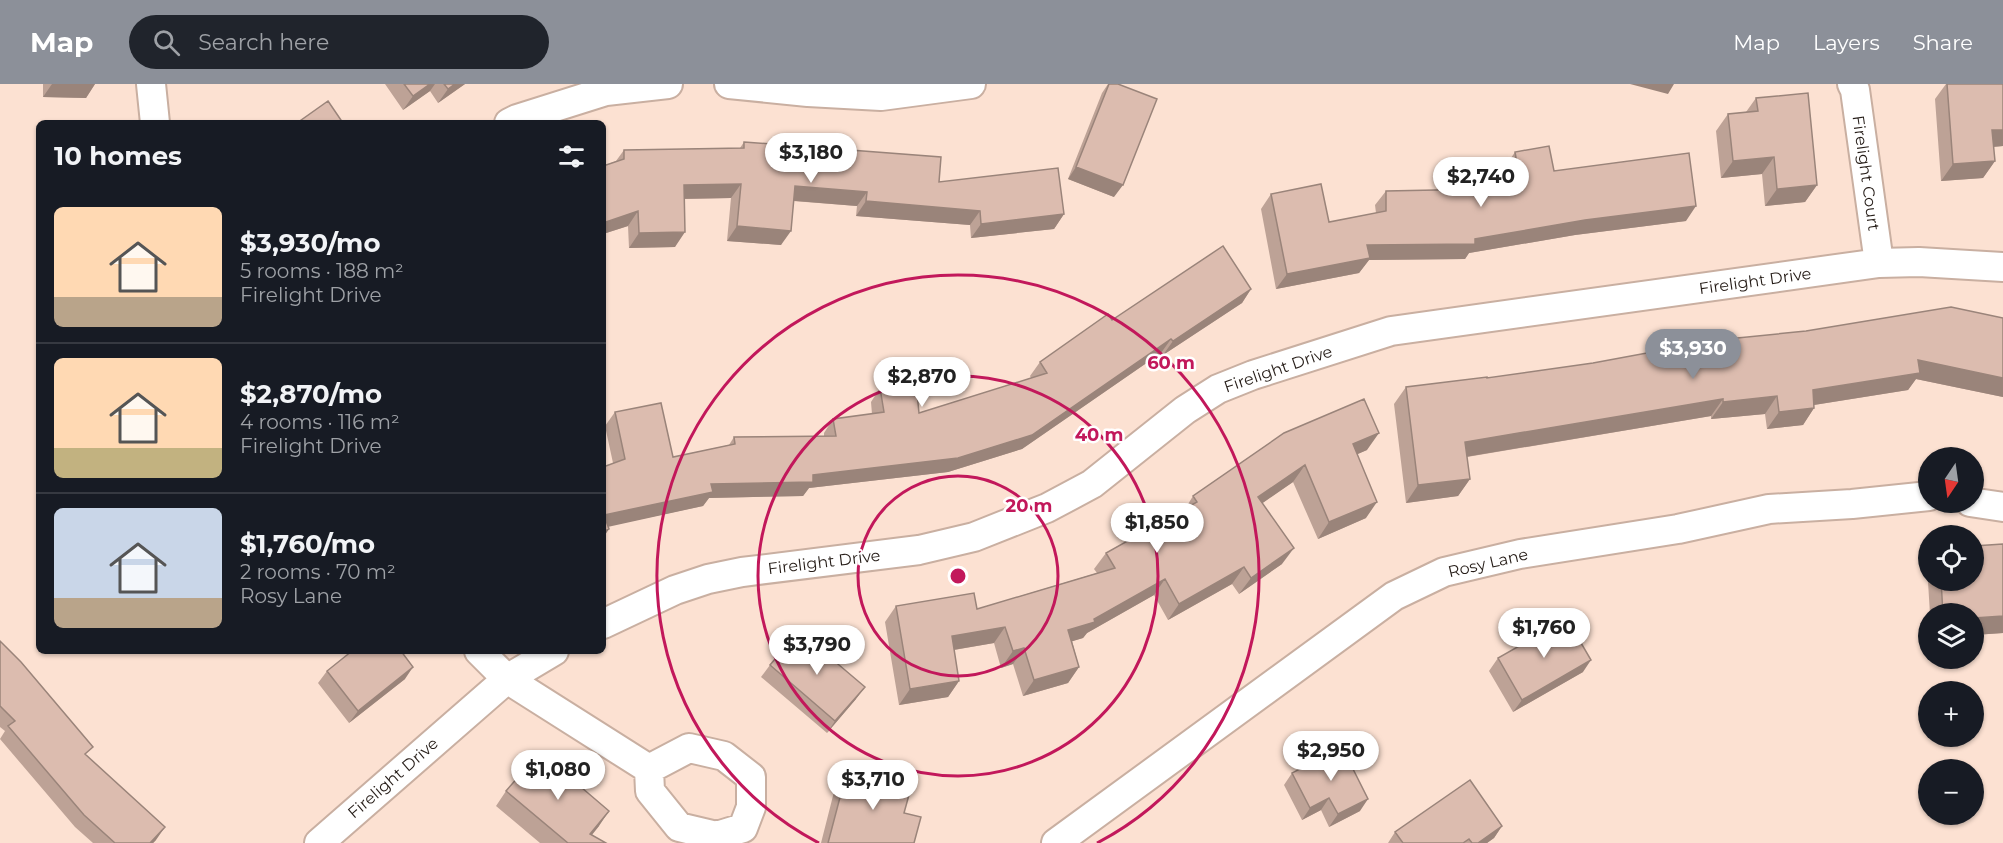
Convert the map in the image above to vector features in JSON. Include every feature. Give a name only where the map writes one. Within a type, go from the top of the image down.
[{"type":"street","points":[[151,84],[155,120]]},
{"type":"street","points":[[514,120],[606,91],[668,84]]},
{"type":"street","points":[[729,84],[881,96],[971,84]]},
{"type":"street","name":"Firelight Court","points":[[1852,84],[1855,90],[1879,263]]},
{"type":"street","name":"Firelight Drive","points":[[606,623],[675,590],[708,579],[742,572],[919,550],[974,537],[1047,508],[1092,484],[1185,410],[1218,389],[1253,375],[1391,331],[1879,263],[1919,262],[2003,267]]},
{"type":"street","name":"Rosy Lane","points":[[1056,843],[1394,596],[1444,572],[1520,554],[1678,529],[1769,509],[1918,497]]},
{"type":"street","points":[[1984,504],[2003,507]]},
{"type":"street","points":[[482,654],[507,679],[649,769]]},
{"type":"street","name":"Firelight Drive","points":[[319,843],[507,679],[549,654]]},
{"type":"building","points":[[404,84],[430,84],[413,96]]},
{"type":"building","points":[[444,84],[455,84],[448,89]]},
{"type":"building","points":[[1109,84],[1118,84],[1157,99],[1123,185],[1076,167]]},
{"type":"building","points":[[1947,84],[2003,84],[2003,130],[1992,130],[1995,161],[1953,164]]},
{"type":"building","points":[[1808,93],[1817,185],[1777,189],[1774,157],[1733,161],[1728,114],[1758,111],[1756,98]]},
{"type":"building","points":[[328,101],[341,120],[301,120]]},
{"type":"building","points":[[744,142],[941,157],[939,182],[1058,168],[1064,214],[981,224],[980,211],[866,201],[867,192],[795,186],[791,231],[737,226],[741,184],[684,185],[685,232],[639,233],[638,211],[606,222],[606,165],[624,159],[624,150],[744,148]]},
{"type":"building","points":[[1549,146],[1554,171],[1689,153],[1696,206],[1585,220],[1475,239],[1475,244],[1367,245],[1370,258],[1287,274],[1271,194],[1321,184],[1329,222],[1386,211],[1386,191],[1486,189],[1485,181],[1519,175],[1515,152]]},
{"type":"building","points":[[1223,246],[1251,289],[1173,341],[1171,339],[1032,435],[958,458],[813,475],[813,482],[711,484],[713,492],[606,515],[606,466],[625,459],[615,412],[661,403],[673,457],[735,444],[734,437],[836,436],[833,419],[884,412],[880,388],[916,383],[919,413],[1047,373],[1040,362],[1108,314],[1112,320]]},
{"type":"building","points":[[1951,307],[2003,318],[2003,378],[1918,360],[1920,373],[1813,390],[1814,408],[1779,412],[1777,396],[1723,402],[1723,399],[1465,442],[1470,479],[1418,485],[1406,387],[1593,363],[1717,340],[1806,331]]},
{"type":"building","points":[[1364,399],[1379,433],[1353,444],[1377,502],[1329,522],[1305,465],[1258,497],[1294,548],[1251,578],[1244,567],[1179,604],[1165,579],[1094,619],[1095,622],[1068,630],[1079,667],[1034,680],[1024,648],[1013,651],[1005,627],[952,636],[959,681],[910,689],[896,606],[974,593],[977,609],[1115,568],[1106,553],[1197,502],[1193,496],[1284,433]]},
{"type":"building","points":[[2003,544],[2003,616],[1984,617],[1984,603],[1942,603],[1942,591],[1984,591],[1984,545]]},
{"type":"building","points":[[1567,619],[1591,660],[1522,700],[1498,658]]},
{"type":"building","points":[[799,631],[865,687],[835,721],[770,665]]},
{"type":"building","points":[[0,641],[21,662],[93,747],[85,754],[165,827],[150,843],[115,843],[84,815],[8,726],[15,721],[0,706]]},
{"type":"building","points":[[348,654],[403,654],[413,667],[358,711],[327,671]]},
{"type":"building","points":[[1342,747],[1368,799],[1338,814],[1329,798],[1310,808],[1292,773]]},
{"type":"building","points":[[540,752],[609,811],[590,834],[606,843],[568,843],[506,791]]},
{"type":"building","points":[[848,767],[912,784],[904,813],[921,817],[914,843],[828,843]]},
{"type":"building","points":[[1470,780],[1502,826],[1478,843],[1472,843],[1469,839],[1463,843],[1403,843],[1395,832]]}]
